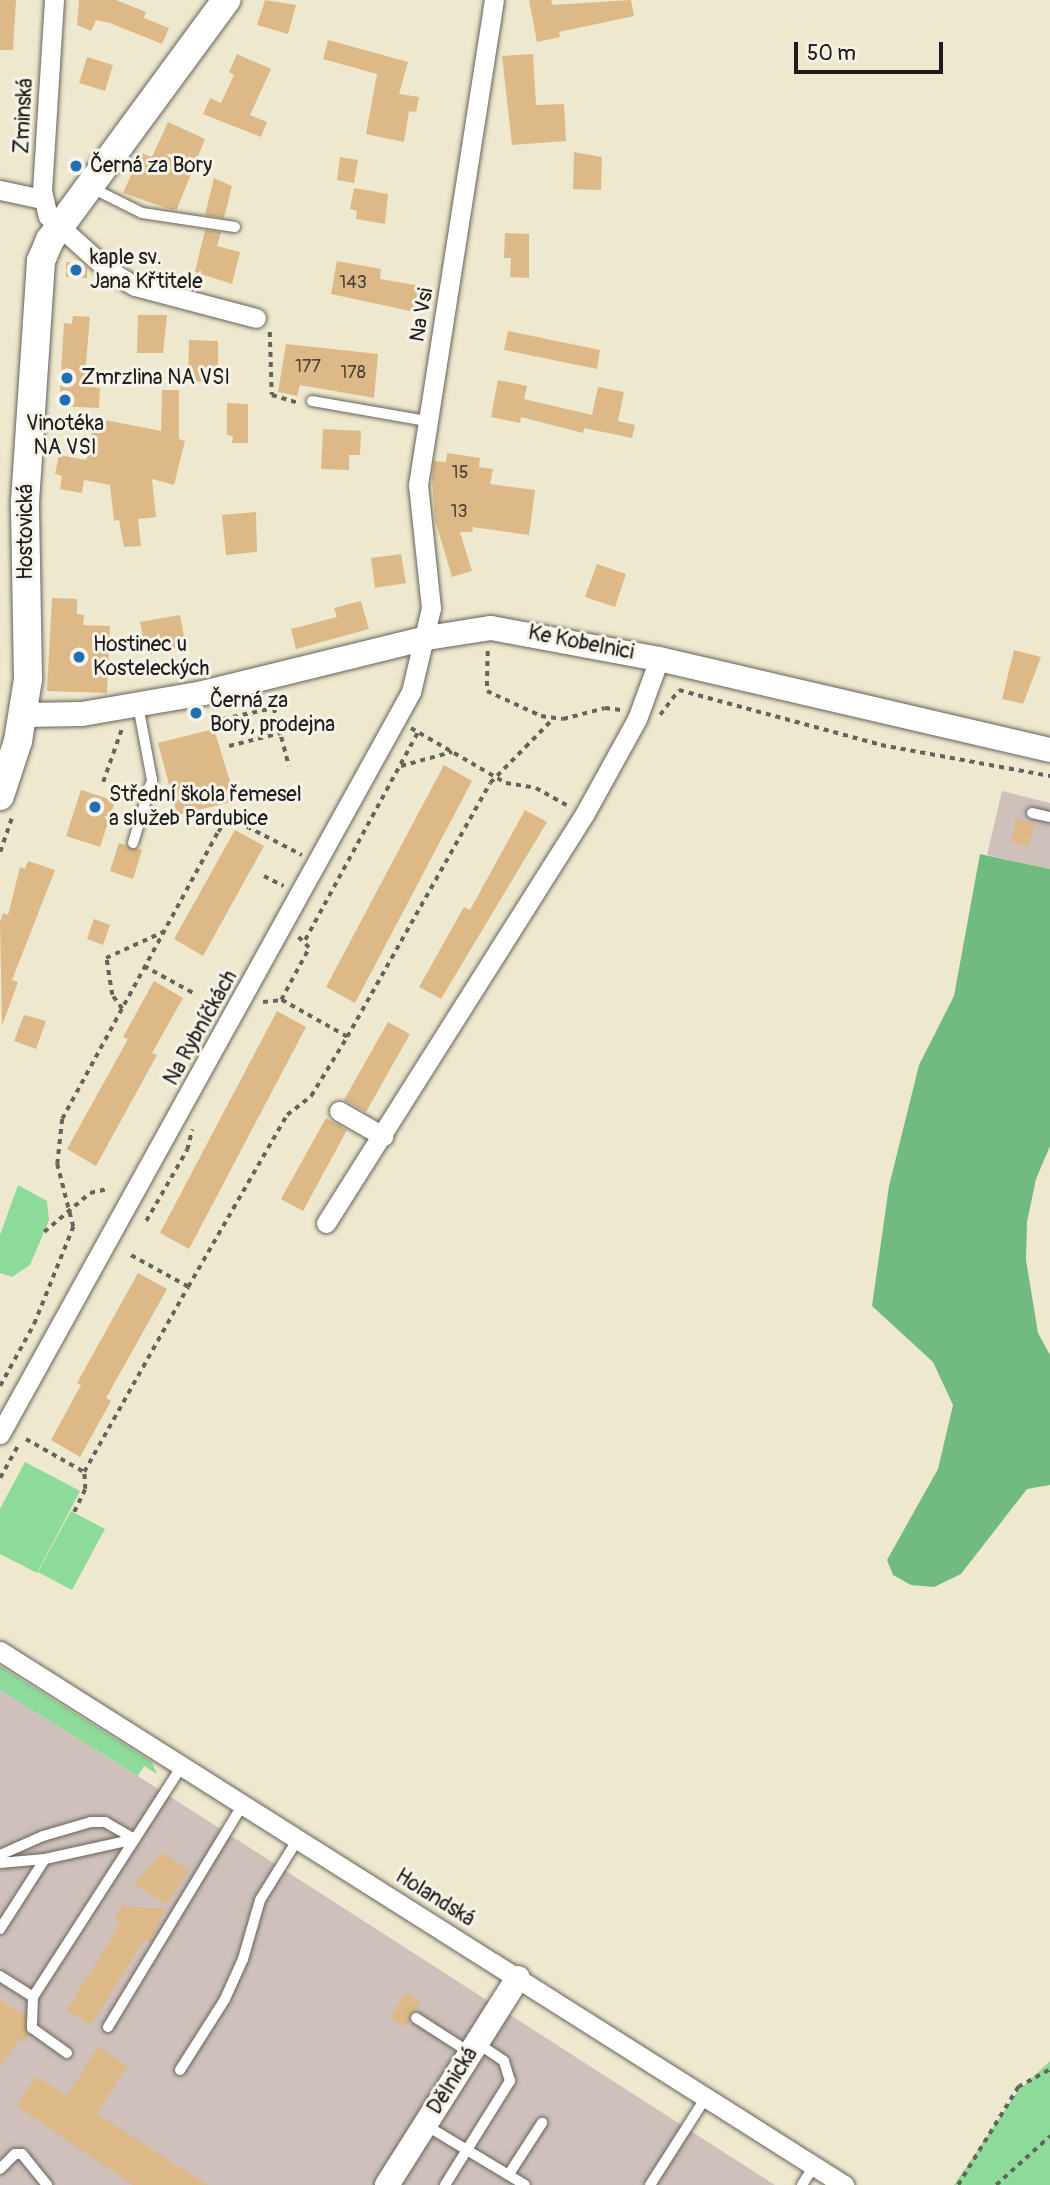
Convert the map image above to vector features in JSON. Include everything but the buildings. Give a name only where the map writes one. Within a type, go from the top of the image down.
[{"type":"main road","name":"Hostovická","points":[[0,796],[24,715],[29,669],[24,502],[39,271],[59,228],[226,0]]},
{"type":"street","name":"Zminská","points":[[42,199],[54,0]]},
{"type":"street","name":"Na Vsi","points":[[427,638],[430,595],[418,485],[494,0]]},
{"type":"street","points":[[0,190],[42,199],[59,228],[135,286],[260,324]]},
{"type":"street","name":"Ke Kobelnici","points":[[24,715],[56,717],[138,705],[427,638],[491,628],[659,659],[637,719],[584,815],[326,1223]]},
{"type":"street","name":"Na Rybníčkách","points":[[0,1434],[397,720],[411,692],[427,638]]},
{"type":"street","points":[[659,659],[1050,750]]},
{"type":"street","points":[[339,1111],[383,1136]]},
{"type":"street","name":"Holandská","points":[[0,1651],[844,2185]]},
{"type":"street","name":"Dělnická","points":[[387,2185],[518,1978]]},
{"type":"lane","points":[[90,186],[142,213],[235,228]]},
{"type":"lane","points":[[312,401],[427,421]]},
{"type":"lane","points":[[133,843],[152,780],[138,705]]},
{"type":"lane","points":[[1032,813],[1050,817]]},
{"type":"lane","points":[[67,2053],[32,2028],[33,1997],[182,1766]]},
{"type":"lane","points":[[108,2027],[243,1804]]},
{"type":"lane","points":[[0,1855],[43,1836],[91,1822],[104,1822],[135,1839]]},
{"type":"lane","points":[[0,1863],[45,1859],[135,1839]]},
{"type":"lane","points":[[180,2070],[225,1999],[243,1959],[260,1900],[298,1839]]},
{"type":"lane","points":[[0,1929],[45,1859]]},
{"type":"lane","points":[[0,1976],[33,1997]]},
{"type":"lane","points":[[416,2018],[504,2061],[511,2075],[445,2185]]},
{"type":"lane","points":[[650,2185],[706,2097]]},
{"type":"lane","points":[[509,2174],[542,2123]]},
{"type":"lane","points":[[425,2124],[525,2185]]},
{"type":"lane","points":[[0,2169],[15,2154],[22,2154],[47,2185]]},
{"type":"lane","points":[[802,2185],[814,2166]]},
{"type":"path","points":[[260,324],[272,332],[272,395],[307,404],[312,401]]},
{"type":"path","points":[[491,628],[487,691],[553,719]]},
{"type":"path","points":[[74,1512],[85,1489],[84,1472],[287,1115],[310,1096],[347,1037],[495,777],[553,719],[605,708],[652,727],[679,690],[881,745],[1050,776]]},
{"type":"path","points":[[223,719],[274,708],[289,766]]},
{"type":"path","points":[[397,720],[510,785],[536,788],[584,815]]},
{"type":"path","points":[[103,782],[122,727]]},
{"type":"path","points":[[347,1037],[281,1000],[307,954],[305,940],[418,732]]},
{"type":"path","points":[[229,746],[281,733]]},
{"type":"path","points":[[399,767],[453,752]]},
{"type":"path","points":[[0,1385],[34,1324],[71,1231],[69,1211],[57,1164],[59,1125],[144,966],[225,824],[238,822],[282,844]]},
{"type":"path","points":[[283,928],[305,940]]},
{"type":"path","points":[[122,1009],[112,995],[106,958],[163,932]]},
{"type":"path","points":[[144,966],[197,995]]},
{"type":"path","points":[[44,1233],[90,1193],[108,1189]]},
{"type":"path","points":[[128,1254],[188,1287]]},
{"type":"path","points":[[0,1478],[24,1438],[84,1472]]},
{"type":"path","points":[[958,2185],[1018,2087],[1050,2069]]},
{"type":"path","points":[[996,2185],[1050,2136]]},
{"type":"shaded area","points":[[1002,791],[1050,803],[1050,869],[987,855]]},
{"type":"shaded area","points":[[0,1690],[141,1778],[775,2185],[0,2185]]},
{"type":"green space","points":[[980,854],[1050,869],[1050,1146],[1036,1179],[1027,1222],[1026,1260],[1038,1333],[1050,1355],[1050,1485],[1027,1489],[961,1574],[934,1587],[911,1585],[893,1575],[887,1560],[938,1469],[953,1405],[933,1362],[872,1306],[889,1186],[919,1065],[954,996]]},
{"type":"green space","points":[[18,1185],[47,1201],[49,1220],[30,1265],[12,1277],[0,1273],[0,1235]]},
{"type":"green space","points":[[25,1462],[80,1491],[37,1573],[0,1554],[0,1509]]},
{"type":"green space","points":[[71,1511],[105,1529],[72,1590],[38,1572]]},
{"type":"green space","points":[[0,1666],[152,1762],[157,1774],[144,1766],[138,1776],[0,1690]]},
{"type":"green space","points":[[1050,2061],[1050,2185],[954,2185],[1017,2092]]},
{"type":"place","name":"Černá za Bory","points":[[76,166]]},
{"type":"place","name":"kaple sv. Jana Křtitele","points":[[76,270]]},
{"type":"place","name":"Zmrzlina NA VSI","points":[[67,378]]},
{"type":"place","name":"Vinotéka NA VSI","points":[[65,400]]},
{"type":"place","name":"Hostinec u Kosteleckých","points":[[79,657]]},
{"type":"place","name":"Černá za Bory, prodejna","points":[[196,713]]},
{"type":"place","name":"Střední škola řemesel a služeb Pardubice","points":[[95,807]]}]
